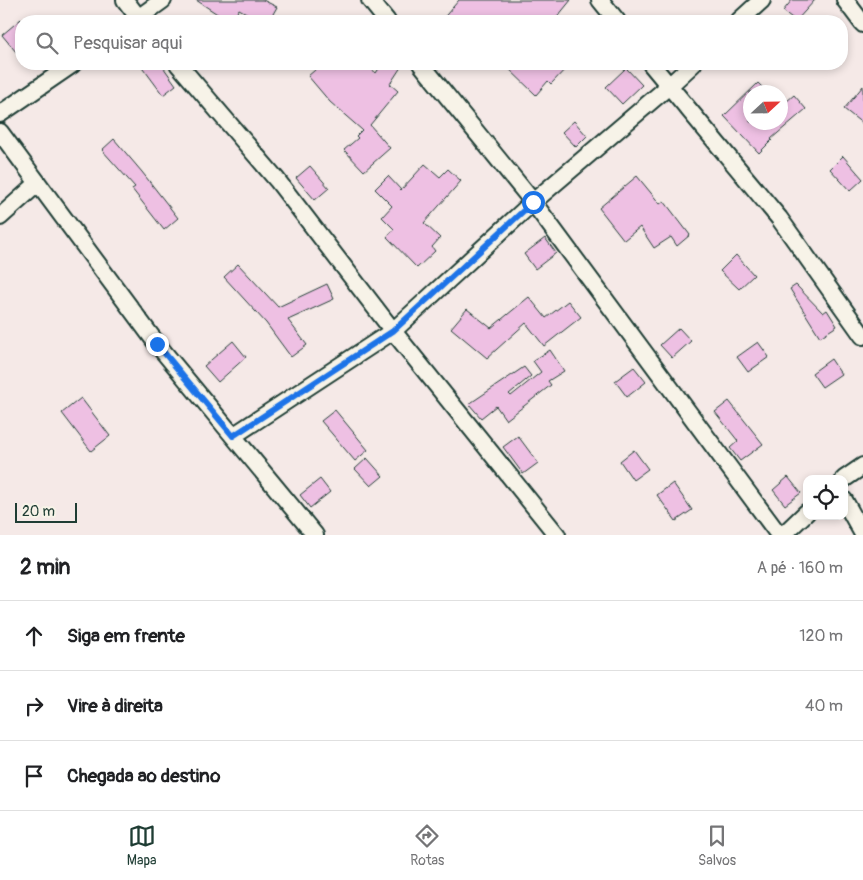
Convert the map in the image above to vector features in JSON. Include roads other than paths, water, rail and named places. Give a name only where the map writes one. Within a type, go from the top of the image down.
[{"type":"street","points":[[125,0],[135,15]]},
{"type":"street","points":[[144,15],[163,0]]},
{"type":"street","points":[[370,0],[382,15]]},
{"type":"street","points":[[600,0],[612,15]]},
{"type":"street","points":[[746,15],[762,0]]},
{"type":"street","points":[[845,0],[863,24]]},
{"type":"street","points":[[0,114],[63,70]]},
{"type":"street","points":[[183,70],[276,180],[393,331],[556,535]]},
{"type":"street","points":[[427,70],[533,202],[778,535]]},
{"type":"street","points":[[657,70],[779,218],[863,336]]},
{"type":"street","points":[[233,436],[393,331],[533,202],[687,70]]},
{"type":"street","points":[[0,132],[157,344],[315,535]]},
{"type":"street","points":[[0,217],[38,183]]},
{"type":"street","points":[[848,476],[863,466]]},
{"type":"street","points":[[848,507],[863,534]]},
{"type":"street","points":[[783,535],[803,516]]}]
